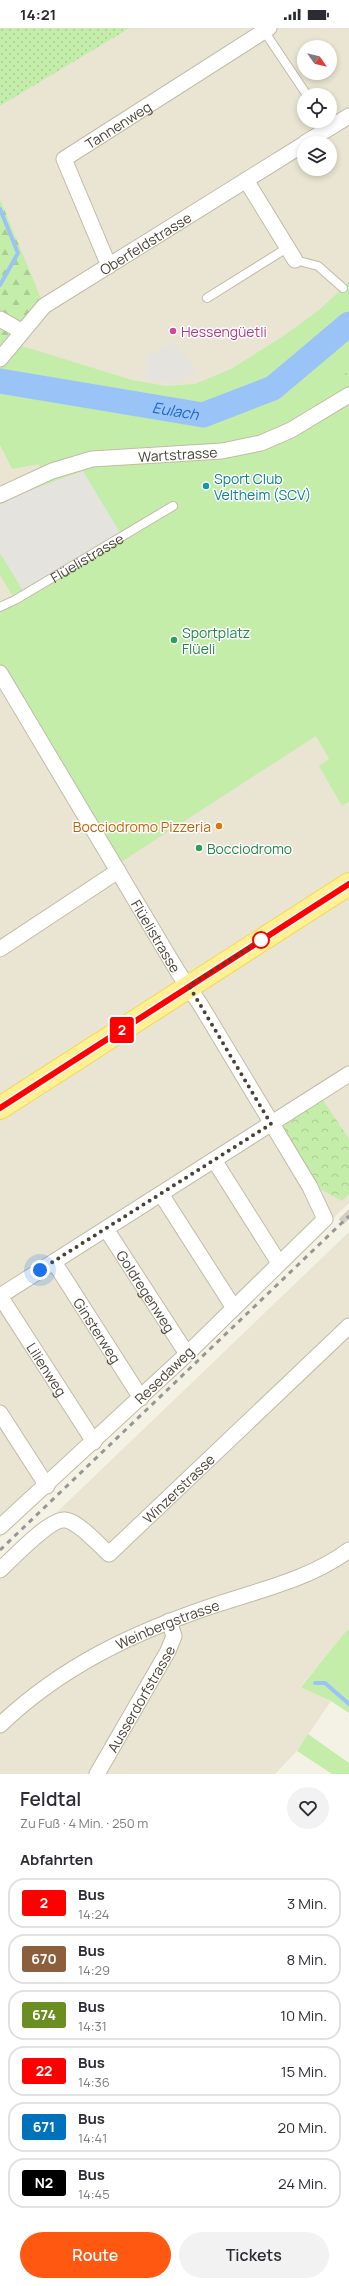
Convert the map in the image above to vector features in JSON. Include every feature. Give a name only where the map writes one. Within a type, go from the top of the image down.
[{"type":"main road","points":[[0,1108],[349,884]]},
{"type":"street","name":"Tannenweg","points":[[108,266],[64,158],[266,30]]},
{"type":"street","name":"Oberfeldstrasse","points":[[337,120],[349,116]]},
{"type":"street","name":"Oberfeldstrasse","points":[[312,136],[322,128]]},
{"type":"street","name":"Oberfeldstrasse","points":[[1,358],[21,331],[44,306],[297,147]]},
{"type":"street","points":[[246,180],[291,254]]},
{"type":"street","points":[[0,319],[21,331]]},
{"type":"street","name":"Wartstrasse","points":[[0,495],[52,471],[92,459],[222,451],[261,443],[291,430],[349,395]]},
{"type":"street","name":"Flüelistrasse","points":[[0,673],[178,972],[189,986],[310,1187],[325,1218]]},
{"type":"street","points":[[0,949],[118,871]]},
{"type":"street","points":[[0,1296],[349,1074]]},
{"type":"street","points":[[214,1160],[279,1263]]},
{"type":"street","points":[[161,1194],[234,1308]]},
{"type":"street","name":"Resedaweg","points":[[0,1527],[47,1486],[141,1398],[325,1218]]},
{"type":"street","name":"Goldregenweg","points":[[106,1228],[187,1354]]},
{"type":"street","name":"Ginsterweg","points":[[54,1262],[141,1398]]},
{"type":"street","name":"Lilienweg","points":[[0,1296],[94,1442]]},
{"type":"street","name":"Winzerstrasse","points":[[0,1570],[53,1522],[65,1520],[76,1525],[109,1554],[349,1326]]},
{"type":"street","points":[[0,1413],[47,1486]]},
{"type":"street","name":"Weinbergstrasse","points":[[0,1725],[42,1688],[122,1641],[169,1621],[309,1574],[349,1550]]},
{"type":"street","name":"Ausserdorfstrasse","points":[[97,1774],[168,1651],[174,1636],[169,1621]]},
{"type":"lane","points":[[266,30],[303,88]]},
{"type":"lane","points":[[206,298],[291,254],[318,266],[343,288]]},
{"type":"lane","name":"Flüelistrasse","points":[[0,607],[15,600],[173,506]]},
{"type":"shaded area","points":[[130,28],[349,28],[349,1203],[250,1300],[39,1497],[0,1538],[0,359],[43,306],[0,199],[0,106]]},
{"type":"shaded area","points":[[173,341],[197,370],[178,383],[147,380],[147,357]]},
{"type":"shaded area","points":[[83,471],[122,536],[25,594],[0,553],[0,505],[17,495]]},
{"type":"shaded area","points":[[349,1232],[349,1631],[347,1631],[301,1686],[331,1701],[297,1751],[275,1774],[0,1774],[0,1562],[55,1514]]},
{"type":"green space","points":[[0,28],[130,28],[0,106]]},
{"type":"green space","points":[[0,199],[44,306],[0,359]]},
{"type":"green space","points":[[349,282],[349,367],[341,372],[349,383],[349,393],[261,438],[41,470],[39,464],[12,469],[0,445],[0,359],[14,340],[22,346],[132,380],[166,386],[195,384],[231,369],[282,337],[319,310]]},
{"type":"green space","points":[[349,367],[349,383],[341,372]]},
{"type":"green space","name":"Sportplatz Flüeli","points":[[343,398],[349,409],[349,801],[342,806],[319,766],[329,759],[316,736],[115,866],[0,673],[0,607],[15,600],[0,575],[0,495],[52,471],[261,443]]},
{"type":"green space","points":[[323,1100],[349,1139],[349,1194],[342,1201],[312,1184],[280,1132],[282,1125]]},
{"type":"green space","points":[[347,1630],[349,1631],[349,1713],[331,1701],[301,1687]]},
{"type":"green space","points":[[308,1734],[349,1763],[349,1774],[332,1774],[297,1751]]},
{"type":"waterway","points":[[0,209],[18,253],[0,285]]},
{"type":"waterway","name":"Eulach","points":[[0,381],[203,415],[273,388],[349,324]]},
{"type":"waterway","points":[[2,391],[9,382]]},
{"type":"waterway","points":[[315,1683],[325,1683],[349,1704]]},
{"type":"tunnel","points":[[344,1214],[349,1219]]},
{"type":"railway","points":[[0,1550],[349,1216]]},
{"type":"bus line","name":"2","points":[[0,1108],[349,884]]},
{"type":"place","name":"Hessengüetli","points":[[173,331]]},
{"type":"place","name":"Sport Club Veltheim (SCV)","points":[[206,486]]},
{"type":"place","name":"Sportplatz Flüeli","points":[[174,640]]},
{"type":"place","name":"Bocciodromo Pizzeria","points":[[219,826]]},
{"type":"place","name":"Bocciodromo","points":[[199,848]]},
{"type":"route","points":[[40,1270],[271,1124],[189,986],[261,940]]}]
